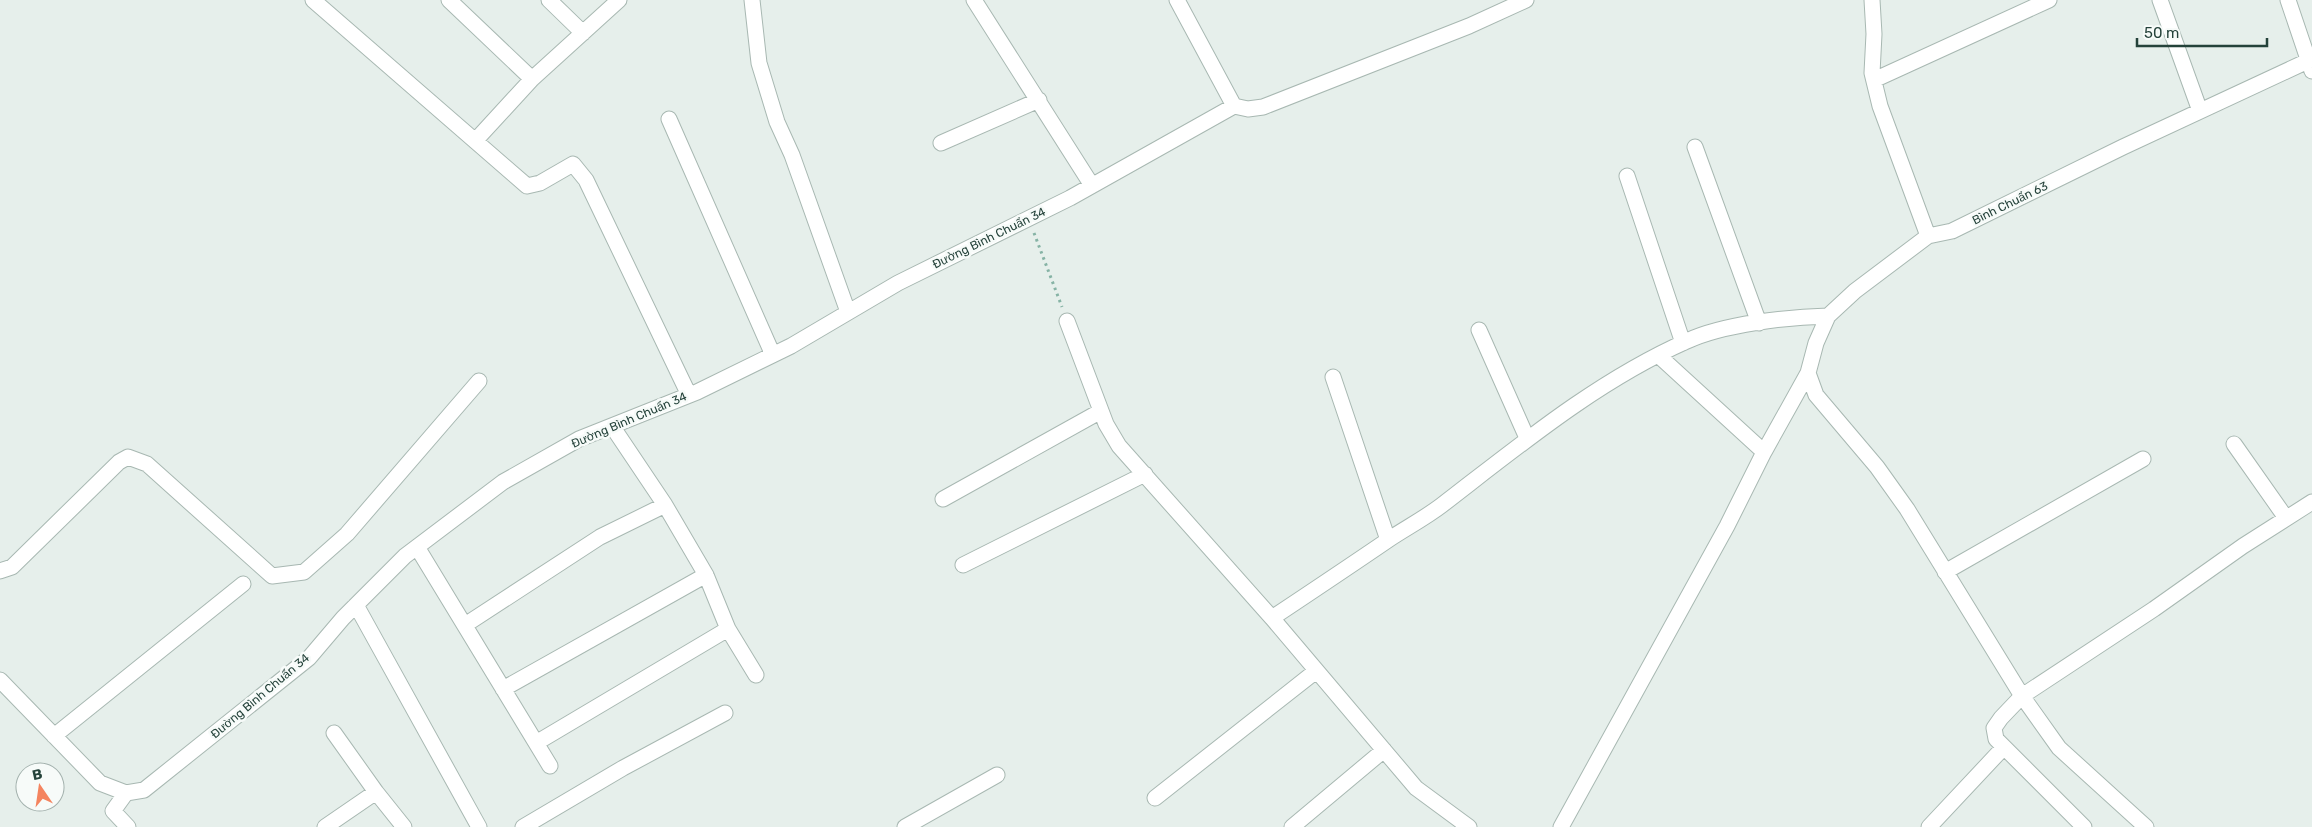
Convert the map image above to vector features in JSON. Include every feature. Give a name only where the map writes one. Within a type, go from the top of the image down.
[{"type":"street","points":[[448,0],[532,79]]},
{"type":"street","points":[[549,0],[583,33]]},
{"type":"street","points":[[475,140],[532,79],[619,0]]},
{"type":"street","points":[[752,0],[761,71],[777,122],[792,155],[848,312]]},
{"type":"street","points":[[974,0],[1040,100],[1091,184]]},
{"type":"street","points":[[1177,0],[1234,106],[1248,109],[1263,107],[1469,26],[1526,0]]},
{"type":"street","points":[[1561,827],[1727,526],[1764,452],[1808,373],[1816,343],[1828,316],[1862,285],[1928,236],[1880,106],[1872,73],[1874,34],[1872,0]]},
{"type":"street","points":[[1874,80],[2049,0]]},
{"type":"street","points":[[2160,0],[2200,111]]},
{"type":"street","points":[[2288,0],[2311,63]]},
{"type":"street","points":[[318,2],[527,186],[540,183],[573,164],[586,180],[689,395]]},
{"type":"street","name":"Bình Chuẩn 63","points":[[1928,236],[1952,231],[2200,111],[2311,63]]},
{"type":"street","points":[[941,143],[1040,100]]},
{"type":"street","name":"Đường Bình Chuẩn 34","points":[[126,793],[144,790],[309,658],[356,605],[417,547],[503,482],[579,439],[689,395],[773,355],[898,283],[1070,198],[1091,184],[1234,106]]},
{"type":"street","points":[[669,119],[773,355]]},
{"type":"street","points":[[1695,148],[1759,323]]},
{"type":"street","points":[[1627,176],[1683,342]]},
{"type":"street","points":[[1272,618],[1440,506],[1528,438],[1593,393],[1658,355],[1683,342],[1730,329],[1792,317],[1828,316]]},
{"type":"street","points":[[1067,321],[1101,410],[1119,446],[1272,618],[1416,788],[1469,827]]},
{"type":"street","points":[[1479,330],[1528,438]]},
{"type":"street","points":[[1658,355],[1764,452]]},
{"type":"street","points":[[1808,373],[1816,395],[1877,467],[1907,509],[2022,696],[2059,748],[2146,827]]},
{"type":"street","points":[[1333,377],[1388,540]]},
{"type":"street","points":[[0,571],[12,567],[119,462],[128,456],[147,464],[272,576],[304,572],[347,534],[479,381]]},
{"type":"street","points":[[943,499],[1101,410]]},
{"type":"street","points":[[612,426],[665,504],[706,575],[728,629],[756,675]]},
{"type":"street","points":[[2234,444],[2286,518]]},
{"type":"street","points":[[1945,572],[2143,459]]},
{"type":"street","points":[[963,565],[1145,474]]},
{"type":"street","points":[[2084,827],[1996,739],[1994,728],[2000,718],[2022,696],[2154,609],[2243,546],[2312,502]]},
{"type":"street","points":[[464,625],[600,537],[665,504]]},
{"type":"street","points":[[417,547],[550,766]]},
{"type":"street","points":[[503,689],[670,593],[706,575]]},
{"type":"street","points":[[54,736],[242,584]]},
{"type":"street","points":[[356,605],[479,827]]},
{"type":"street","points":[[536,743],[728,629]]},
{"type":"street","points":[[1155,798],[1316,671]]},
{"type":"street","points":[[0,680],[100,783],[126,793],[113,811],[128,827]]},
{"type":"street","points":[[523,827],[623,768],[725,713]]},
{"type":"street","points":[[334,733],[376,792],[404,827]]},
{"type":"street","points":[[1929,827],[2004,747]]},
{"type":"street","points":[[1292,827],[1384,750]]},
{"type":"street","points":[[905,827],[998,775]]},
{"type":"street","points":[[325,827],[376,792]]},
{"type":"path","points":[[1028,218],[1067,321]]}]
